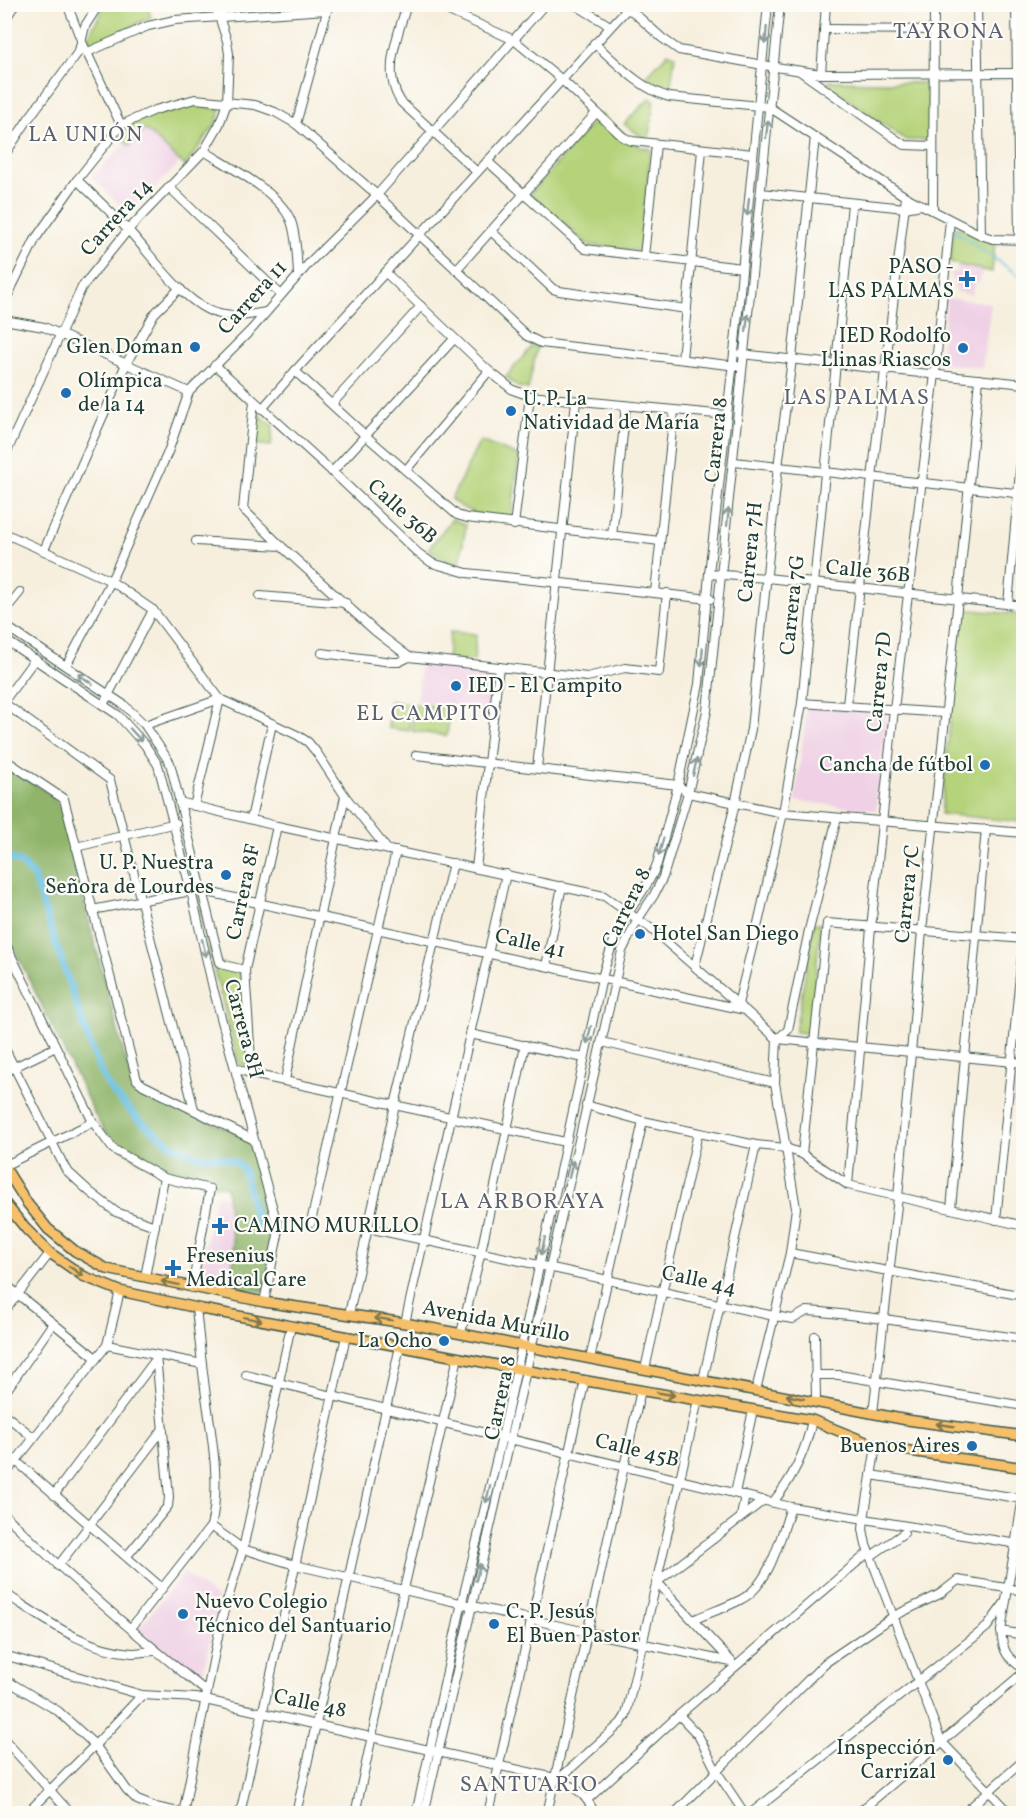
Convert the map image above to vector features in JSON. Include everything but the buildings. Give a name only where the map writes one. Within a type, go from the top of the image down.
[{"type":"main road","name":"Avenida Murillo","points":[[4,1166],[27,1203],[59,1239],[107,1269],[264,1302],[461,1333],[907,1420],[1023,1436]]},
{"type":"main road","name":"Avenida Murillo","points":[[4,1202],[50,1253],[83,1276],[120,1291],[196,1308],[521,1369],[812,1420],[876,1446],[1023,1468]]},
{"type":"street","points":[[4,22],[15,4]]},
{"type":"street","points":[[67,4],[81,40],[121,125]]},
{"type":"street","points":[[4,156],[81,47],[86,26],[99,4]]},
{"type":"street","name":"Carrera 14","points":[[4,458],[82,287],[128,230],[204,151],[219,125],[227,103],[228,54],[227,41],[215,4]]},
{"type":"street","points":[[407,4],[391,64],[394,92],[401,102],[431,131],[477,172]]},
{"type":"street","points":[[433,4],[514,40],[561,79],[623,137],[656,145],[753,154]]},
{"type":"street","name":"Carrera 11","points":[[66,666],[111,581],[168,452],[189,392],[251,330],[311,261],[377,195],[545,4]]},
{"type":"street","points":[[574,4],[610,26]]},
{"type":"street","name":"Carrera 8","points":[[424,1814],[434,1750],[466,1603],[506,1438],[526,1346],[539,1266],[602,978],[613,941],[653,876],[678,785],[699,684],[768,4]]},
{"type":"street","name":"Carrera 8","points":[[526,1346],[549,1267],[622,951],[663,877],[688,793],[707,711],[780,4]]},
{"type":"street","points":[[821,74],[826,4]]},
{"type":"street","points":[[933,210],[934,4]]},
{"type":"street","points":[[977,4],[981,235]]},
{"type":"street","points":[[594,43],[641,84],[656,93],[669,97],[769,106],[921,205],[981,235],[993,239],[1021,240],[1020,73],[1016,4]]},
{"type":"street","points":[[88,52],[161,22],[328,7],[296,124]]},
{"type":"street","points":[[262,409],[626,9],[632,11],[679,50],[773,67],[821,74],[1020,73]]},
{"type":"street","points":[[824,29],[934,30]]},
{"type":"street","points":[[800,71],[905,145],[933,146]]},
{"type":"street","points":[[4,303],[36,238],[77,180],[121,125],[154,110],[190,99],[255,105],[275,112],[296,124],[377,195],[527,336],[540,343],[743,366]]},
{"type":"street","points":[[456,270],[596,113]]},
{"type":"street","name":"Carrera 7H","points":[[695,966],[751,729],[814,137]]},
{"type":"street","points":[[644,256],[656,145]]},
{"type":"street","points":[[682,359],[702,150]]},
{"type":"street","points":[[204,151],[242,174],[278,202],[291,222],[297,251],[298,275]]},
{"type":"street","points":[[487,161],[585,249],[742,267]]},
{"type":"street","points":[[77,180],[128,230],[180,288],[207,309],[219,314],[245,317],[266,312]]},
{"type":"street","points":[[169,187],[281,295]]},
{"type":"street","points":[[760,193],[905,208],[921,205]]},
{"type":"street","points":[[847,705],[906,197]]},
{"type":"street","name":"Carrera 7G","points":[[738,1004],[783,813],[802,702],[852,204]]},
{"type":"street","name":"Carrera 7D","points":[[848,1185],[871,928],[894,709],[922,483],[950,220]]},
{"type":"street","points":[[491,231],[553,289],[687,309]]},
{"type":"street","points":[[297,251],[302,258],[311,261]]},
{"type":"street","points":[[386,273],[454,339],[513,390],[530,396],[726,415]]},
{"type":"street","points":[[44,550],[126,364],[154,314],[180,288]]},
{"type":"street","points":[[332,404],[421,306]]},
{"type":"street","points":[[245,317],[251,330]]},
{"type":"street","points":[[4,320],[44,327],[189,392]]},
{"type":"street","points":[[332,472],[454,339]]},
{"type":"street","points":[[734,353],[1023,384]]},
{"type":"street","name":"Calle 36B","points":[[215,365],[418,553],[432,562],[467,573],[719,600]]},
{"type":"street","points":[[295,371],[457,515],[514,525],[660,541]]},
{"type":"street","points":[[406,470],[489,371]]},
{"type":"street","name":"Carrera 7C","points":[[873,1413],[898,1197],[922,931],[979,379]]},
{"type":"street","points":[[514,525],[530,396]]},
{"type":"street","points":[[254,401],[243,509],[375,631],[409,657],[587,677],[625,668],[658,672],[667,593]]},
{"type":"street","points":[[537,768],[564,531],[576,401]]},
{"type":"street","points":[[612,536],[626,406]]},
{"type":"street","points":[[655,592],[674,411]]},
{"type":"street","points":[[1008,604],[1020,494],[1023,427]]},
{"type":"street","points":[[734,462],[1020,494]]},
{"type":"street","points":[[4,534],[111,581],[153,609],[220,699],[308,742],[345,796],[387,849]]},
{"type":"street","points":[[196,541],[281,546]]},
{"type":"street","name":"Calle 36B","points":[[709,574],[1023,606]]},
{"type":"street","points":[[4,612],[20,592]]},
{"type":"street","points":[[260,596],[346,603]]},
{"type":"street","points":[[103,705],[153,609]]},
{"type":"street","points":[[4,625],[124,705],[145,725],[220,699]]},
{"type":"street","name":"Carrera 8H","points":[[4,639],[118,715],[146,745],[158,765],[191,891],[213,988],[236,1068],[278,1235],[264,1302]]},
{"type":"street","points":[[322,653],[392,662],[399,662],[409,657]]},
{"type":"street","points":[[35,659],[4,702],[110,780],[194,1109]]},
{"type":"street","points":[[476,868],[499,667]]},
{"type":"street","points":[[194,806],[220,699]]},
{"type":"street","points":[[802,702],[945,713]]},
{"type":"street","points":[[250,819],[272,724]]},
{"type":"street","name":"Carrera 8H","points":[[145,725],[170,763],[220,962],[245,970]]},
{"type":"street","points":[[416,755],[678,785],[688,793],[783,813],[1023,832]]},
{"type":"street","points":[[4,759],[63,799],[137,1080],[254,1140]]},
{"type":"street","points":[[285,1080],[345,796]]},
{"type":"street","points":[[179,802],[604,896],[629,912],[695,966],[777,1040],[1023,1063]]},
{"type":"street","points":[[756,1390],[790,1253],[796,1208],[775,1083],[777,1040],[788,1030],[816,900],[837,818]]},
{"type":"street","points":[[76,847],[183,821]]},
{"type":"street","name":"Carrera 8F","points":[[252,1074],[245,970],[277,825]]},
{"type":"street","points":[[951,1209],[986,829]]},
{"type":"street","points":[[311,1222],[396,851]]},
{"type":"street","points":[[349,1314],[395,1105],[453,863]]},
{"type":"street","points":[[405,1323],[506,874]]},
{"type":"street","points":[[546,966],[562,886]]},
{"type":"street","name":"Calle 41","points":[[93,910],[191,891],[203,891],[745,1010]]},
{"type":"street","points":[[802,1154],[827,922],[871,928],[1023,938],[996,1220]]},
{"type":"street","points":[[4,941],[93,1122],[113,1149],[164,1178],[210,1189],[192,1288]]},
{"type":"street","points":[[470,1034],[584,1058]]},
{"type":"street","points":[[602,1042],[775,1083]]},
{"type":"street","points":[[461,1333],[481,1252],[525,1045]]},
{"type":"street","points":[[4,1047],[66,1170],[116,1212],[155,1227]]},
{"type":"street","points":[[4,1072],[56,1047]]},
{"type":"street","points":[[236,1068],[252,1074],[565,1142]]},
{"type":"street","points":[[586,1104],[643,1121],[756,1145],[786,1148],[802,1154],[848,1185],[1023,1226]]},
{"type":"street","points":[[590,1359],[643,1121]]},
{"type":"street","points":[[4,1166],[93,1122]]},
{"type":"street","points":[[645,1369],[698,1133]]},
{"type":"street","points":[[703,1380],[756,1145]]},
{"type":"street","points":[[145,1277],[164,1178]]},
{"type":"street","name":"Calle 44","points":[[368,1228],[774,1316],[793,1319],[810,1311],[884,1318],[1023,1340]]},
{"type":"street","points":[[4,1312],[50,1253]]},
{"type":"street","points":[[790,1253],[1023,1296]]},
{"type":"street","points":[[4,1283],[96,1358]]},
{"type":"street","points":[[4,1476],[107,1345],[120,1291]]},
{"type":"street","points":[[131,1628],[211,1526],[216,1488],[196,1308]]},
{"type":"street","points":[[4,1394],[53,1323]]},
{"type":"street","points":[[10,1683],[58,1711],[96,1745],[127,1791],[137,1800],[155,1807],[183,1813],[221,1622],[243,1549],[291,1326]]},
{"type":"street","points":[[240,1814],[346,1336]]},
{"type":"street","points":[[815,1336],[816,1401]]},
{"type":"street","points":[[107,1345],[156,1357],[202,1364]]},
{"type":"street","points":[[296,1814],[400,1346]]},
{"type":"street","points":[[127,1556],[168,1506],[170,1497],[156,1357]]},
{"type":"street","points":[[54,1495],[156,1357]]},
{"type":"street","points":[[356,1814],[404,1589],[458,1357]]},
{"type":"street","name":"Calle 45B","points":[[246,1375],[791,1507],[1019,1544]]},
{"type":"street","points":[[815,1375],[839,1375],[1023,1406]]},
{"type":"street","points":[[488,1814],[585,1380]]},
{"type":"street","points":[[547,1814],[557,1778],[586,1632],[641,1390]]},
{"type":"street","points":[[557,1778],[621,1723],[626,1715],[698,1400]]},
{"type":"street","points":[[741,1516],[744,1501],[739,1494],[753,1410]]},
{"type":"street","points":[[4,1414],[33,1437]]},
{"type":"street","points":[[773,1502],[795,1470],[808,1438],[812,1420]]},
{"type":"street","points":[[58,1566],[163,1429]]},
{"type":"street","points":[[876,1446],[864,1519],[864,1538],[941,1741],[1011,1814]]},
{"type":"street","points":[[16,1461],[162,1588]]},
{"type":"street","points":[[856,1814],[1023,1671],[1007,1657],[1001,1631],[1019,1544],[1023,1496],[871,1475]]},
{"type":"street","points":[[657,1582],[764,1500]]},
{"type":"street","points":[[693,1620],[741,1600],[760,1583],[771,1564],[791,1507]]},
{"type":"street","points":[[4,1515],[58,1566],[206,1696]]},
{"type":"street","points":[[211,1526],[243,1549],[295,1564],[733,1664]]},
{"type":"street","points":[[588,1799],[733,1664],[870,1554],[904,1533]]},
{"type":"street","points":[[674,1814],[825,1663],[894,1616],[927,1602],[958,1580],[1023,1591]]},
{"type":"street","points":[[657,1582],[733,1664]]},
{"type":"street","points":[[4,1593],[77,1639],[131,1653],[155,1651]]},
{"type":"street","points":[[750,1814],[987,1627],[1006,1601]]},
{"type":"street","points":[[1001,1631],[1023,1635]]},
{"type":"street","name":"Calle 48","points":[[4,1655],[141,1695],[206,1696],[264,1712],[557,1778],[571,1784],[588,1799],[595,1814]]},
{"type":"street","points":[[26,1814],[96,1745],[141,1695]]},
{"type":"street","points":[[680,1715],[698,1735],[717,1772],[745,1814]]},
{"type":"street","points":[[4,1739],[71,1814]]},
{"type":"street","name":"Carrera 8","points":[[416,1814],[434,1750]]},
{"type":"street","points":[[963,1814],[1023,1760]]},
{"type":"shaded area","points":[[145,129],[180,162],[130,214],[91,177],[126,143],[130,146]]},
{"type":"shaded area","name":"PASO - LAS PALMAS","points":[[958,264],[975,267],[982,271],[979,283],[974,282],[972,295],[956,292],[957,289],[954,289],[954,280],[951,279],[952,272],[956,273]]},
{"type":"shaded area","name":"IED Rodolfo Llinas Riascos","points":[[947,298],[991,303],[982,368],[940,363]]},
{"type":"shaded area","name":"IED - El Campito","points":[[421,663],[496,671],[491,714],[470,712],[470,707],[417,701]]},
{"type":"shaded area","points":[[807,705],[887,712],[876,810],[795,801]]},
{"type":"shaded area","points":[[1015,1067],[1023,1068],[1023,1105],[1012,1104]]},
{"type":"shaded area","name":"CAMINO MURILLO","points":[[216,1194],[227,1197],[234,1256],[230,1286],[199,1280]]},
{"type":"shaded area","name":"Nuevo Colegio Técnico del Santuario","points":[[184,1573],[218,1599],[202,1682],[138,1629]]},
{"type":"green space","points":[[105,5],[147,5],[151,17],[93,46],[88,37]]},
{"type":"green space","points":[[668,53],[675,56],[670,92],[658,90],[643,80]]},
{"type":"green space","points":[[829,81],[930,83],[930,140],[906,140],[824,83]]},
{"type":"green space","points":[[650,98],[654,101],[648,141],[624,124]]},
{"type":"green space","points":[[191,103],[221,109],[215,125],[185,166],[145,129],[130,146],[117,135],[142,118]]},
{"type":"green space","points":[[600,114],[641,147],[651,149],[640,251],[588,245],[530,194]]},
{"type":"green space","points":[[954,226],[995,242],[992,272],[950,263]]},
{"type":"green space","points":[[535,343],[538,344],[528,389],[518,387],[506,377]]},
{"type":"green space","points":[[257,413],[273,426],[271,446],[254,444]]},
{"type":"green space","points":[[480,441],[519,456],[511,520],[471,512],[451,499]]},
{"type":"green space","points":[[452,519],[466,525],[460,563],[447,561],[428,549]]},
{"type":"green space","points":[[961,609],[1023,615],[1023,822],[941,814]]},
{"type":"green space","points":[[450,632],[476,634],[474,661],[447,659]]},
{"type":"green space","points":[[390,701],[411,703],[409,731],[388,728]]},
{"type":"green space","points":[[415,704],[450,708],[447,736],[412,731]]},
{"type":"green space","points":[[4,763],[53,797],[62,809],[77,876],[128,1069],[139,1089],[251,1140],[274,1233],[264,1292],[230,1286],[234,1255],[226,1187],[154,1168],[124,1150],[98,1121],[5,930]]},
{"type":"green space","points":[[197,893],[218,962],[242,971],[249,1066],[239,1064],[194,894]]},
{"type":"green space","points":[[814,923],[821,924],[809,1033],[795,1032]]},
{"type":"waterway","points":[[952,229],[1024,279]]},
{"type":"waterway","points":[[4,855],[23,864],[33,876],[90,1044],[111,1090],[138,1119],[169,1143],[198,1156],[220,1157],[237,1162],[244,1171],[259,1232]]},
{"type":"place","name":"PASO - LAS PALMAS","points":[[967,279]]},
{"type":"place","name":"Glen Doman","points":[[195,347]]},
{"type":"place","name":"IED Rodolfo Llinas Riascos","points":[[963,348]]},
{"type":"place","name":"Olímpica de la 14","points":[[66,393]]},
{"type":"place","name":"U. P. La Natividad de María","points":[[511,411]]},
{"type":"place","name":"IED - El Campito","points":[[456,686]]},
{"type":"place","name":"Cancha de fútbol","points":[[985,765]]},
{"type":"place","name":"U. P. Nuestra Señora de Lourdes","points":[[226,875]]},
{"type":"place","name":"Hotel San Diego","points":[[640,934]]},
{"type":"place","name":"CAMINO MURILLO","points":[[220,1226]]},
{"type":"place","name":"Fresenius Medical Care","points":[[173,1268]]},
{"type":"place","name":"La Ocho","points":[[444,1341]]},
{"type":"place","name":"Buenos Aires","points":[[972,1446]]},
{"type":"place","name":"Nuevo Colegio Técnico del Santuario","points":[[183,1614]]},
{"type":"place","name":"C. P. Jesús El Buen Pastor","points":[[494,1624]]},
{"type":"place","name":"Inspección Carrizal","points":[[948,1760]]},
{"type":"district","name":"TAYRONA","points":[[949,32]]},
{"type":"district","name":"LA UNIÓN","points":[[86,135]]},
{"type":"district","name":"LAS PALMAS","points":[[857,398]]},
{"type":"district","name":"EL CAMPITO","points":[[428,714]]},
{"type":"district","name":"LA ARBORAYA","points":[[523,1202]]},
{"type":"district","name":"SANTUARIO","points":[[529,1785]]}]
